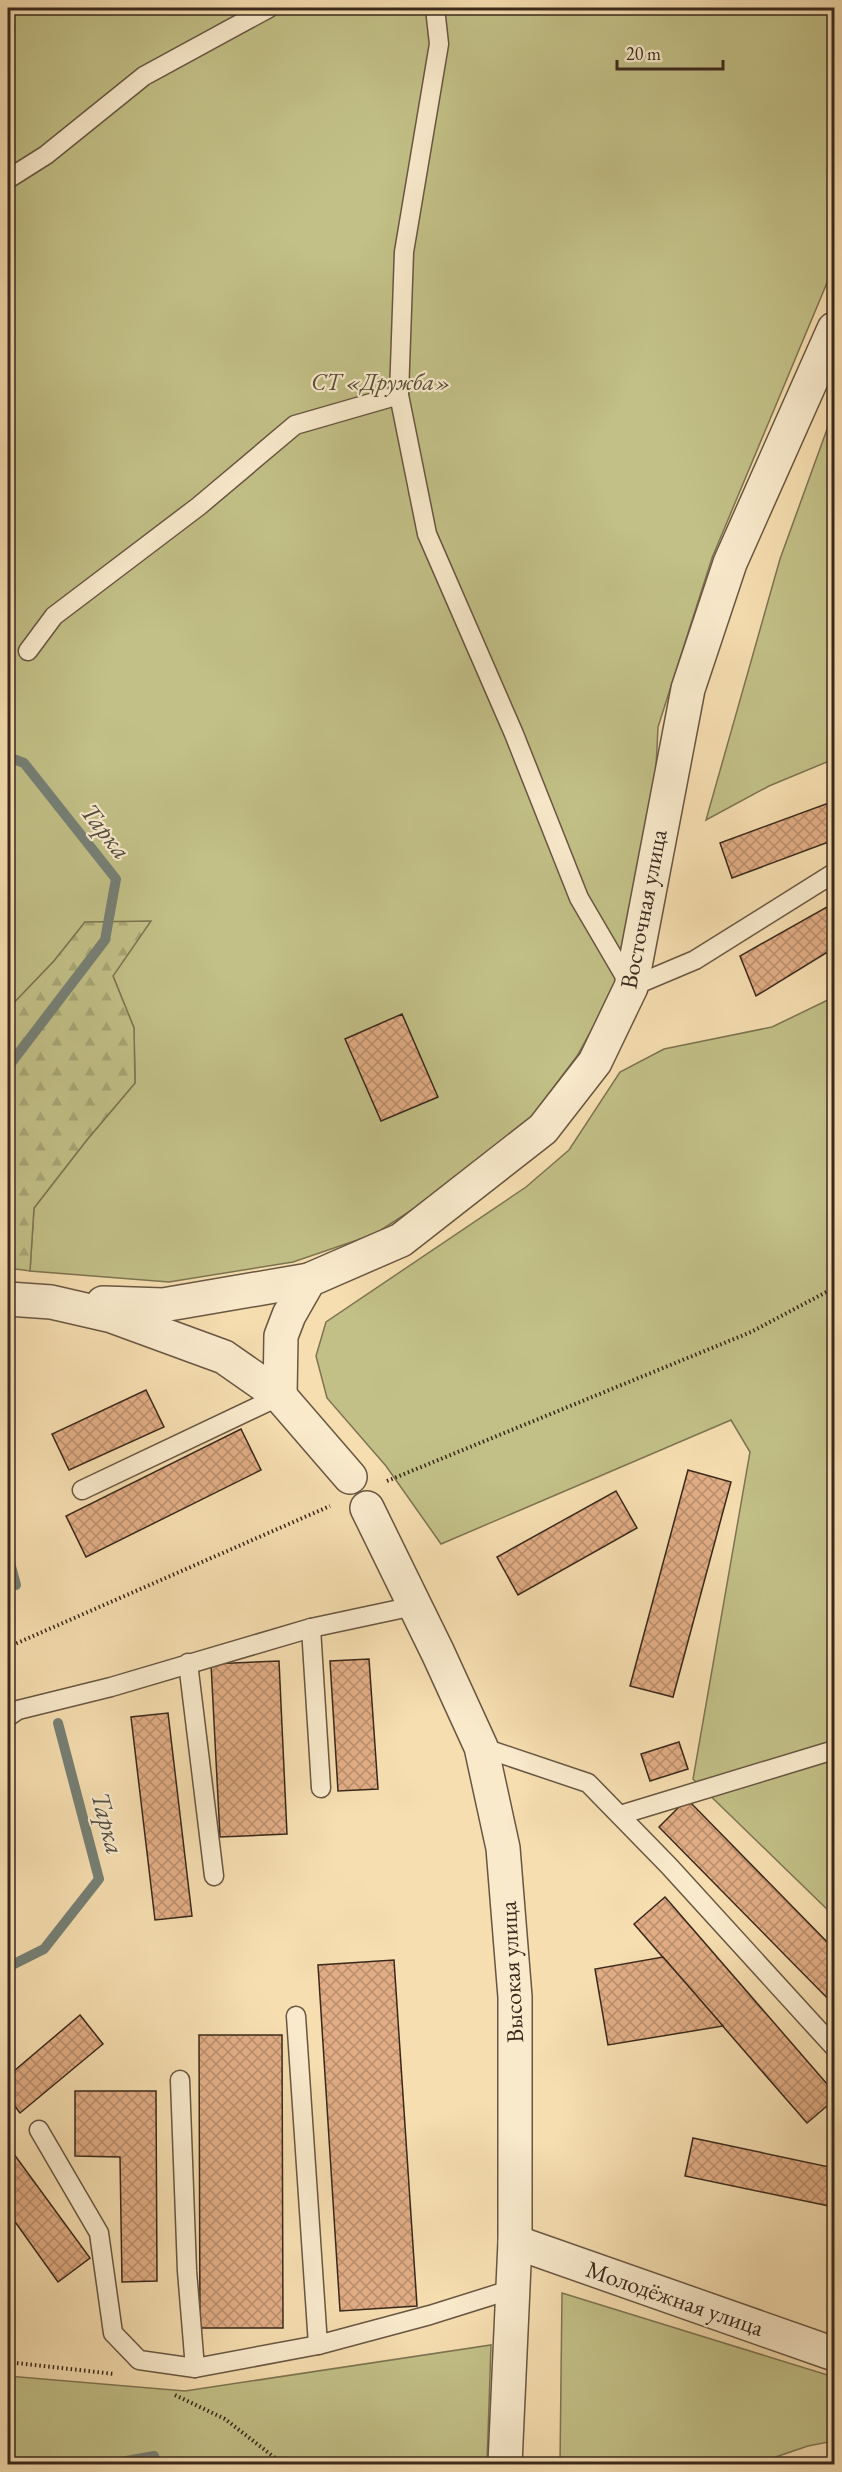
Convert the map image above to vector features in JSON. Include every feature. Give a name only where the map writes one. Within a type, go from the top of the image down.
[{"type":"street","name":"Восточная улица","points":[[51,1302],[163,1305],[309,1280],[401,1240],[543,1129],[595,1062],[631,987],[688,689],[730,563],[834,329]]},
{"type":"street","points":[[280,1396],[280,1336],[309,1280]]},
{"type":"street","points":[[8,1299],[51,1302]]},
{"type":"street","name":"Высокая улица","points":[[51,1302],[112,1316],[225,1357],[280,1396],[359,1493],[481,1747],[503,1848],[515,1997],[515,2242],[505,2464]]},
{"type":"street","name":"Молодёжная улица","points":[[515,2242],[834,2354]]},
{"type":"lane","points":[[8,178],[46,155],[144,75],[269,8]]},
{"type":"lane","points":[[435,8],[439,44],[404,252],[399,395],[427,534],[514,734],[579,898],[631,987],[696,960],[834,873]]},
{"type":"lane","points":[[28,651],[54,616],[199,506],[295,425],[399,395]]},
{"type":"lane","points":[[82,1490],[280,1396]]},
{"type":"lane","points":[[8,1717],[18,1710],[111,1687],[311,1628],[414,1606]]},
{"type":"lane","points":[[311,1628],[321,1788]]},
{"type":"lane","points":[[188,1663],[214,1876]]},
{"type":"lane","points":[[481,1747],[588,1783],[669,1866],[834,2047]]},
{"type":"lane","points":[[620,1815],[834,1750]]},
{"type":"lane","points":[[296,2016],[318,2345]]},
{"type":"lane","points":[[180,2080],[187,2271],[195,2368]]},
{"type":"lane","points":[[39,2130],[99,2233],[113,2332],[139,2360],[195,2368],[318,2345],[430,2315],[513,2289]]},
{"type":"path","points":[[8,1647],[359,1493],[751,1332],[834,1288]]},
{"type":"path","points":[[8,2362],[125,2375]]},
{"type":"path","points":[[166,2390],[225,2419],[283,2464]]},
{"type":"green space","name":"СТ «Дружба»","points":[[8,8],[834,8],[834,266],[712,558],[658,727],[655,787],[617,984],[577,1056],[529,1120],[459,1179],[375,1234],[293,1262],[169,1282],[30,1271],[34,1208],[135,1083],[134,1028],[113,976],[85,922],[54,961],[8,1009]]},
{"type":"green space","points":[[834,410],[834,759],[769,786],[706,820],[780,559]]},
{"type":"green space","points":[[151,921],[113,976],[134,1028],[135,1083],[34,1208],[30,1271],[8,1268],[8,1009],[54,961],[85,922]]},
{"type":"green space","points":[[834,997],[834,1916],[693,1779],[750,1452],[731,1420],[441,1544],[386,1466],[327,1398],[316,1356],[326,1322],[526,1187],[569,1150],[620,1072],[664,1049],[772,1027]]},
{"type":"green space","points":[[562,2293],[834,2377],[834,2441],[808,2446],[755,2464],[560,2464]]},
{"type":"green space","points":[[491,2345],[487,2464],[8,2464],[8,2376],[185,2391]]},
{"type":"building","points":[[834,801],[834,840],[732,878],[720,843]]},
{"type":"building","points":[[834,903],[834,948],[756,996],[740,956]]},
{"type":"building","points":[[402,1014],[438,1097],[381,1121],[345,1039]]},
{"type":"building","points":[[146,1390],[164,1427],[69,1470],[52,1434]]},
{"type":"building","points":[[241,1429],[261,1470],[86,1557],[66,1516]]},
{"type":"building","points":[[688,1470],[731,1482],[673,1697],[630,1686]]},
{"type":"building","points":[[616,1491],[637,1528],[518,1595],[497,1557]]},
{"type":"building","points":[[369,1659],[378,1789],[338,1791],[330,1661]]},
{"type":"building","points":[[279,1661],[287,1834],[220,1837],[211,1664]]},
{"type":"building","points":[[168,1713],[192,1916],[155,1920],[131,1717]]},
{"type":"building","points":[[679,1742],[688,1769],[650,1781],[641,1754]]},
{"type":"building","points":[[687,1799],[834,1949],[834,2005],[659,1827]]},
{"type":"building","points":[[665,1897],[834,2092],[834,2100],[807,2123],[634,1924]]},
{"type":"building","points":[[663,1957],[723,2026],[608,2045],[595,1969]]},
{"type":"building","points":[[394,1960],[417,2306],[340,2311],[318,1965]]},
{"type":"building","points":[[80,2015],[103,2044],[20,2113],[8,2097],[8,2076]]},
{"type":"building","points":[[199,2035],[282,2035],[283,2328],[200,2328]]},
{"type":"building","points":[[75,2091],[156,2091],[157,2281],[122,2282],[120,2157],[75,2156]]},
{"type":"building","points":[[693,2138],[834,2168],[834,2207],[685,2176]]},
{"type":"building","points":[[8,2146],[90,2258],[58,2282],[8,2212]]},
{"type":"waterway","name":"Тарка","points":[[8,757],[24,763],[116,879],[105,940],[8,1067]]},
{"type":"waterway","name":"Тарка","points":[[8,1555],[16,1585]]},
{"type":"waterway","name":"Тарка","points":[[8,1967],[44,1949],[99,1879],[58,1723]]},
{"type":"waterway","name":"Тарка","points":[[110,2464],[154,2456],[157,2464]]}]
